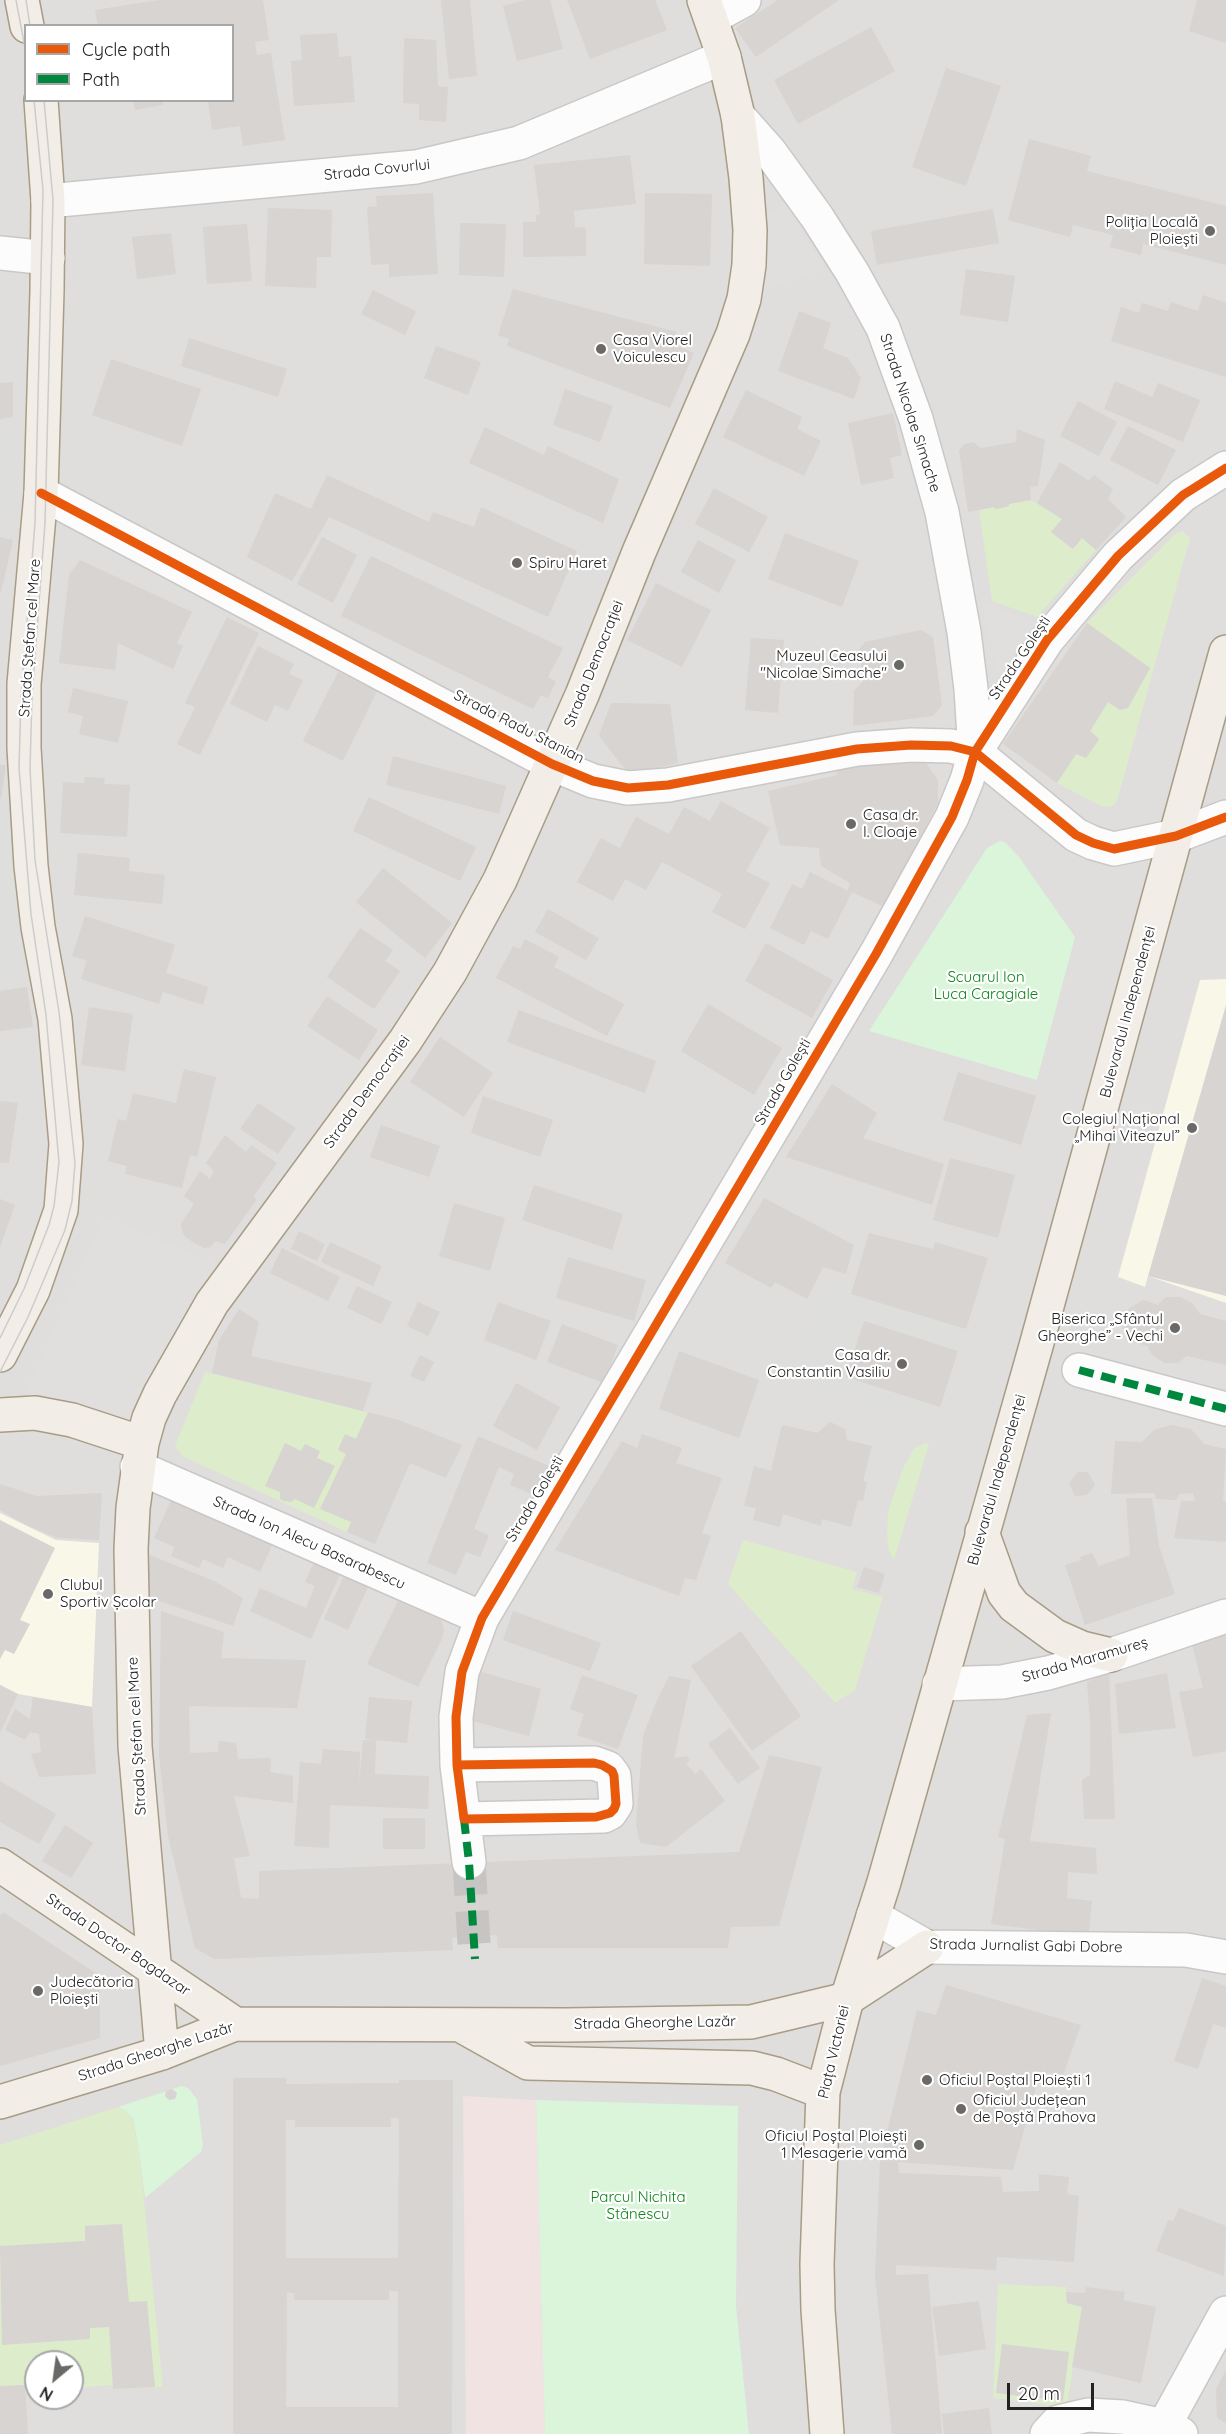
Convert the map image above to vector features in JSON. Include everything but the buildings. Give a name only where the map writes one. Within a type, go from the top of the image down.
[{"type":"main road","points":[[22,0],[27,24]]},
{"type":"main road","name":"Strada Democrației","points":[[143,1443],[175,1366],[212,1303],[405,1041],[450,972],[500,880],[552,764],[639,552],[733,334],[744,299],[749,265],[750,230],[738,116],[724,57],[708,9]]},
{"type":"main road","name":"Strada Ștefan cel Mare","points":[[0,1355],[33,1290],[61,1210],[66,1144],[55,1020],[38,927],[31,866],[24,748],[24,684],[41,493],[48,258],[48,201],[41,102]]},
{"type":"main road","name":"Bulevardul Independenței","points":[[939,1684],[1039,1334],[1226,652]]},
{"type":"main road","points":[[0,1414],[35,1413],[72,1420],[143,1443]]},
{"type":"main road","name":"Strada Ștefan cel Mare","points":[[143,1443],[131,1549],[135,1746],[162,2053]]},
{"type":"main road","points":[[982,1532],[1004,1593],[1014,1606],[1055,1636],[1082,1648],[1111,1655]]},
{"type":"main road","name":"Piața Victoriei","points":[[827,2434],[818,2287],[817,2214],[823,2092],[847,1999],[939,1684]]},
{"type":"main road","name":"Strada Doctor Bagdazar","points":[[0,1865],[235,2024]]},
{"type":"main road","name":"Strada Gheorghe Lazăr","points":[[0,2102],[162,2053],[235,2024],[460,2025],[751,2022],[847,1999],[927,1947]]},
{"type":"main road","name":"Strada Gheorghe Lazăr","points":[[460,2025],[528,2064],[752,2068],[776,2074],[823,2092]]},
{"type":"street","points":[[708,9],[744,0]]},
{"type":"street","name":"Strada Covurlui","points":[[48,201],[416,167],[519,143],[724,57]]},
{"type":"street","name":"Strada Nicolae Simache","points":[[738,116],[770,152],[817,218],[852,272],[883,327],[916,419],[942,512],[964,632],[975,752]]},
{"type":"street","points":[[0,253],[48,258]]},
{"type":"street","name":"Strada Golești","points":[[469,1862],[457,1765],[456,1717],[462,1671],[482,1618],[876,954],[952,817],[975,752],[1047,640],[1104,573],[1183,495],[1226,468]]},
{"type":"street","name":"Strada Radu Stanian","points":[[41,493],[552,764],[593,781],[628,788],[668,785],[857,749],[911,745],[951,746],[975,752],[1062,825],[1093,843],[1114,849],[1176,836],[1226,817]]},
{"type":"street","points":[[1079,1370],[1226,1409]]},
{"type":"street","name":"Strada Ion Alecu Basarabescu","points":[[143,1443],[482,1618]]},
{"type":"street","name":"Strada Maramureș","points":[[939,1684],[1002,1682],[1048,1673],[1111,1655],[1226,1616]]},
{"type":"street","points":[[457,1765],[594,1763],[608,1768],[614,1776],[616,1804],[610,1813],[604,1816],[464,1819]]},
{"type":"street","name":"Strada Jurnalist Gabi Dobre","points":[[873,1916],[927,1947],[1186,1950],[1226,1957]]},
{"type":"street","name":"Strada Jurnalist Gabi Dobre","points":[[1186,1950],[1226,1932]]},
{"type":"street","points":[[1047,2434],[1058,2422],[1088,2415],[1124,2417],[1172,2430],[1226,2313]]},
{"type":"shaded area","points":[[0,0],[1226,0],[1226,2434],[0,2434]]},
{"type":"shaded area","points":[[783,202],[826,269],[759,291],[757,223]]},
{"type":"shaded area","points":[[13,382],[11,514],[0,511],[0,383]]},
{"type":"shaded area","points":[[982,603],[1038,623],[999,676]]},
{"type":"shaded area","points":[[0,813],[13,814],[26,974],[0,973]]},
{"type":"shaded area","name":"Colegiul Național „Mihai Viteazul”","points":[[1226,979],[1226,1303],[1148,1276],[1145,1287],[1118,1277],[1200,980]]},
{"type":"shaded area","points":[[104,1217],[219,1266],[135,1429],[25,1394]]},
{"type":"shaded area","points":[[855,1279],[851,1293],[966,1329],[936,1422],[785,1374],[818,1297]]},
{"type":"shaded area","name":"Clubul Sportiv Școlar","points":[[0,1513],[56,1540],[99,1543],[92,1707],[18,1694],[0,1685]]},
{"type":"shaded area","points":[[463,2096],[536,2100],[545,2434],[466,2434]]},
{"type":"green space","points":[[1031,500],[1062,519],[1052,532],[1072,549],[1082,538],[1096,550],[1037,617],[992,601],[979,510],[1002,508],[1009,504]]},
{"type":"green space","points":[[1183,531],[1190,538],[1119,794],[1116,803],[1111,807],[1101,806],[1057,783],[1076,754],[1086,758],[1099,740],[1090,731],[1108,702],[1120,710],[1128,708],[1150,668],[1087,623],[1175,534]]},
{"type":"green space","name":"Scuarul Ion Luca Caragiale","points":[[1000,841],[1005,842],[1019,857],[1075,937],[1037,1080],[869,1031],[987,848]]},
{"type":"green space","points":[[205,1372],[398,1420],[347,1532],[182,1456],[175,1446]]},
{"type":"green space","points":[[924,1443],[929,1444],[894,1560],[889,1551],[887,1536],[888,1512],[903,1468],[914,1449]]},
{"type":"green space","points":[[743,1540],[857,1572],[852,1589],[883,1597],[855,1690],[835,1703],[728,1584]]},
{"type":"green space","points":[[182,2086],[188,2088],[197,2099],[203,2145],[201,2152],[145,2198],[133,2119],[125,2110],[118,2107]]},
{"type":"green space","name":"Parcul Nichita Stănescu","points":[[536,2100],[738,2106],[736,2306],[749,2434],[545,2434]]},
{"type":"green space","points":[[118,2107],[125,2110],[132,2119],[139,2150],[163,2387],[113,2389],[113,2385],[84,2387],[84,2350],[24,2350],[24,2385],[0,2386],[0,2145]]},
{"type":"green space","points":[[998,2284],[1066,2287],[1067,2303],[1082,2307],[1067,2407],[993,2398]]},
{"type":"tunnel","points":[[469,1862],[475,1959]]},
{"type":"tram line","points":[[16,0],[24,42]]},
{"type":"tram line","points":[[26,0],[30,24]]},
{"type":"tram line","points":[[0,1338],[24,1289],[49,1225],[54,1206],[59,1162],[46,1015],[31,914],[19,768],[21,696],[35,523],[43,190],[34,102]]},
{"type":"tram line","points":[[0,1372],[28,1317],[65,1230],[72,1201],[75,1163],[59,1012],[35,860],[30,769],[32,696],[45,523],[53,200],[44,102]]},
{"type":"marked path","points":[[1079,1370],[1226,1409]]},
{"type":"marked path","points":[[464,1819],[475,1959]]},
{"type":"cycle path","points":[[457,1765],[594,1763],[602,1765],[612,1771],[614,1776],[616,1804],[614,1809],[610,1813],[596,1817],[464,1819],[457,1765],[456,1717],[462,1672],[482,1618],[876,954],[952,817],[975,752],[1047,640],[1118,556],[1183,495],[1226,468]]},
{"type":"cycle path","points":[[41,493],[552,764],[593,781],[628,788],[668,785],[857,749],[911,745],[951,746],[975,752],[1076,835],[1114,849],[1176,836],[1226,817]]},
{"type":"place","name":"Poliția Locală Ploiești","points":[[1210,231]]},
{"type":"place","name":"Casa Viorel Voiculescu","points":[[601,349]]},
{"type":"place","name":"Spiru Haret","points":[[517,563]]},
{"type":"place","name":"Muzeul Ceasului \"Nicolae Simache\"","points":[[899,665]]},
{"type":"place","name":"Casa dr. I. Cloaje","points":[[851,824]]},
{"type":"place","name":"Colegiul Național „Mihai Viteazul”","points":[[1192,1128]]},
{"type":"place","name":"Biserica „Sfântul Gheorghe” - Vechi","points":[[1175,1328]]},
{"type":"place","name":"Casa dr. Constantin Vasiliu","points":[[902,1364]]},
{"type":"place","name":"Clubul Sportiv Școlar","points":[[48,1594]]},
{"type":"place","name":"Judecătoria Ploiești","points":[[38,1991]]},
{"type":"place","name":"Oficiul Poștal Ploiești 1","points":[[927,2080]]},
{"type":"place","name":"Oficiul Județean de Poștă Prahova","points":[[961,2109]]},
{"type":"place","name":"Oficiul Poștal Ploiești 1 Mesagerie vamă","points":[[919,2145]]}]
